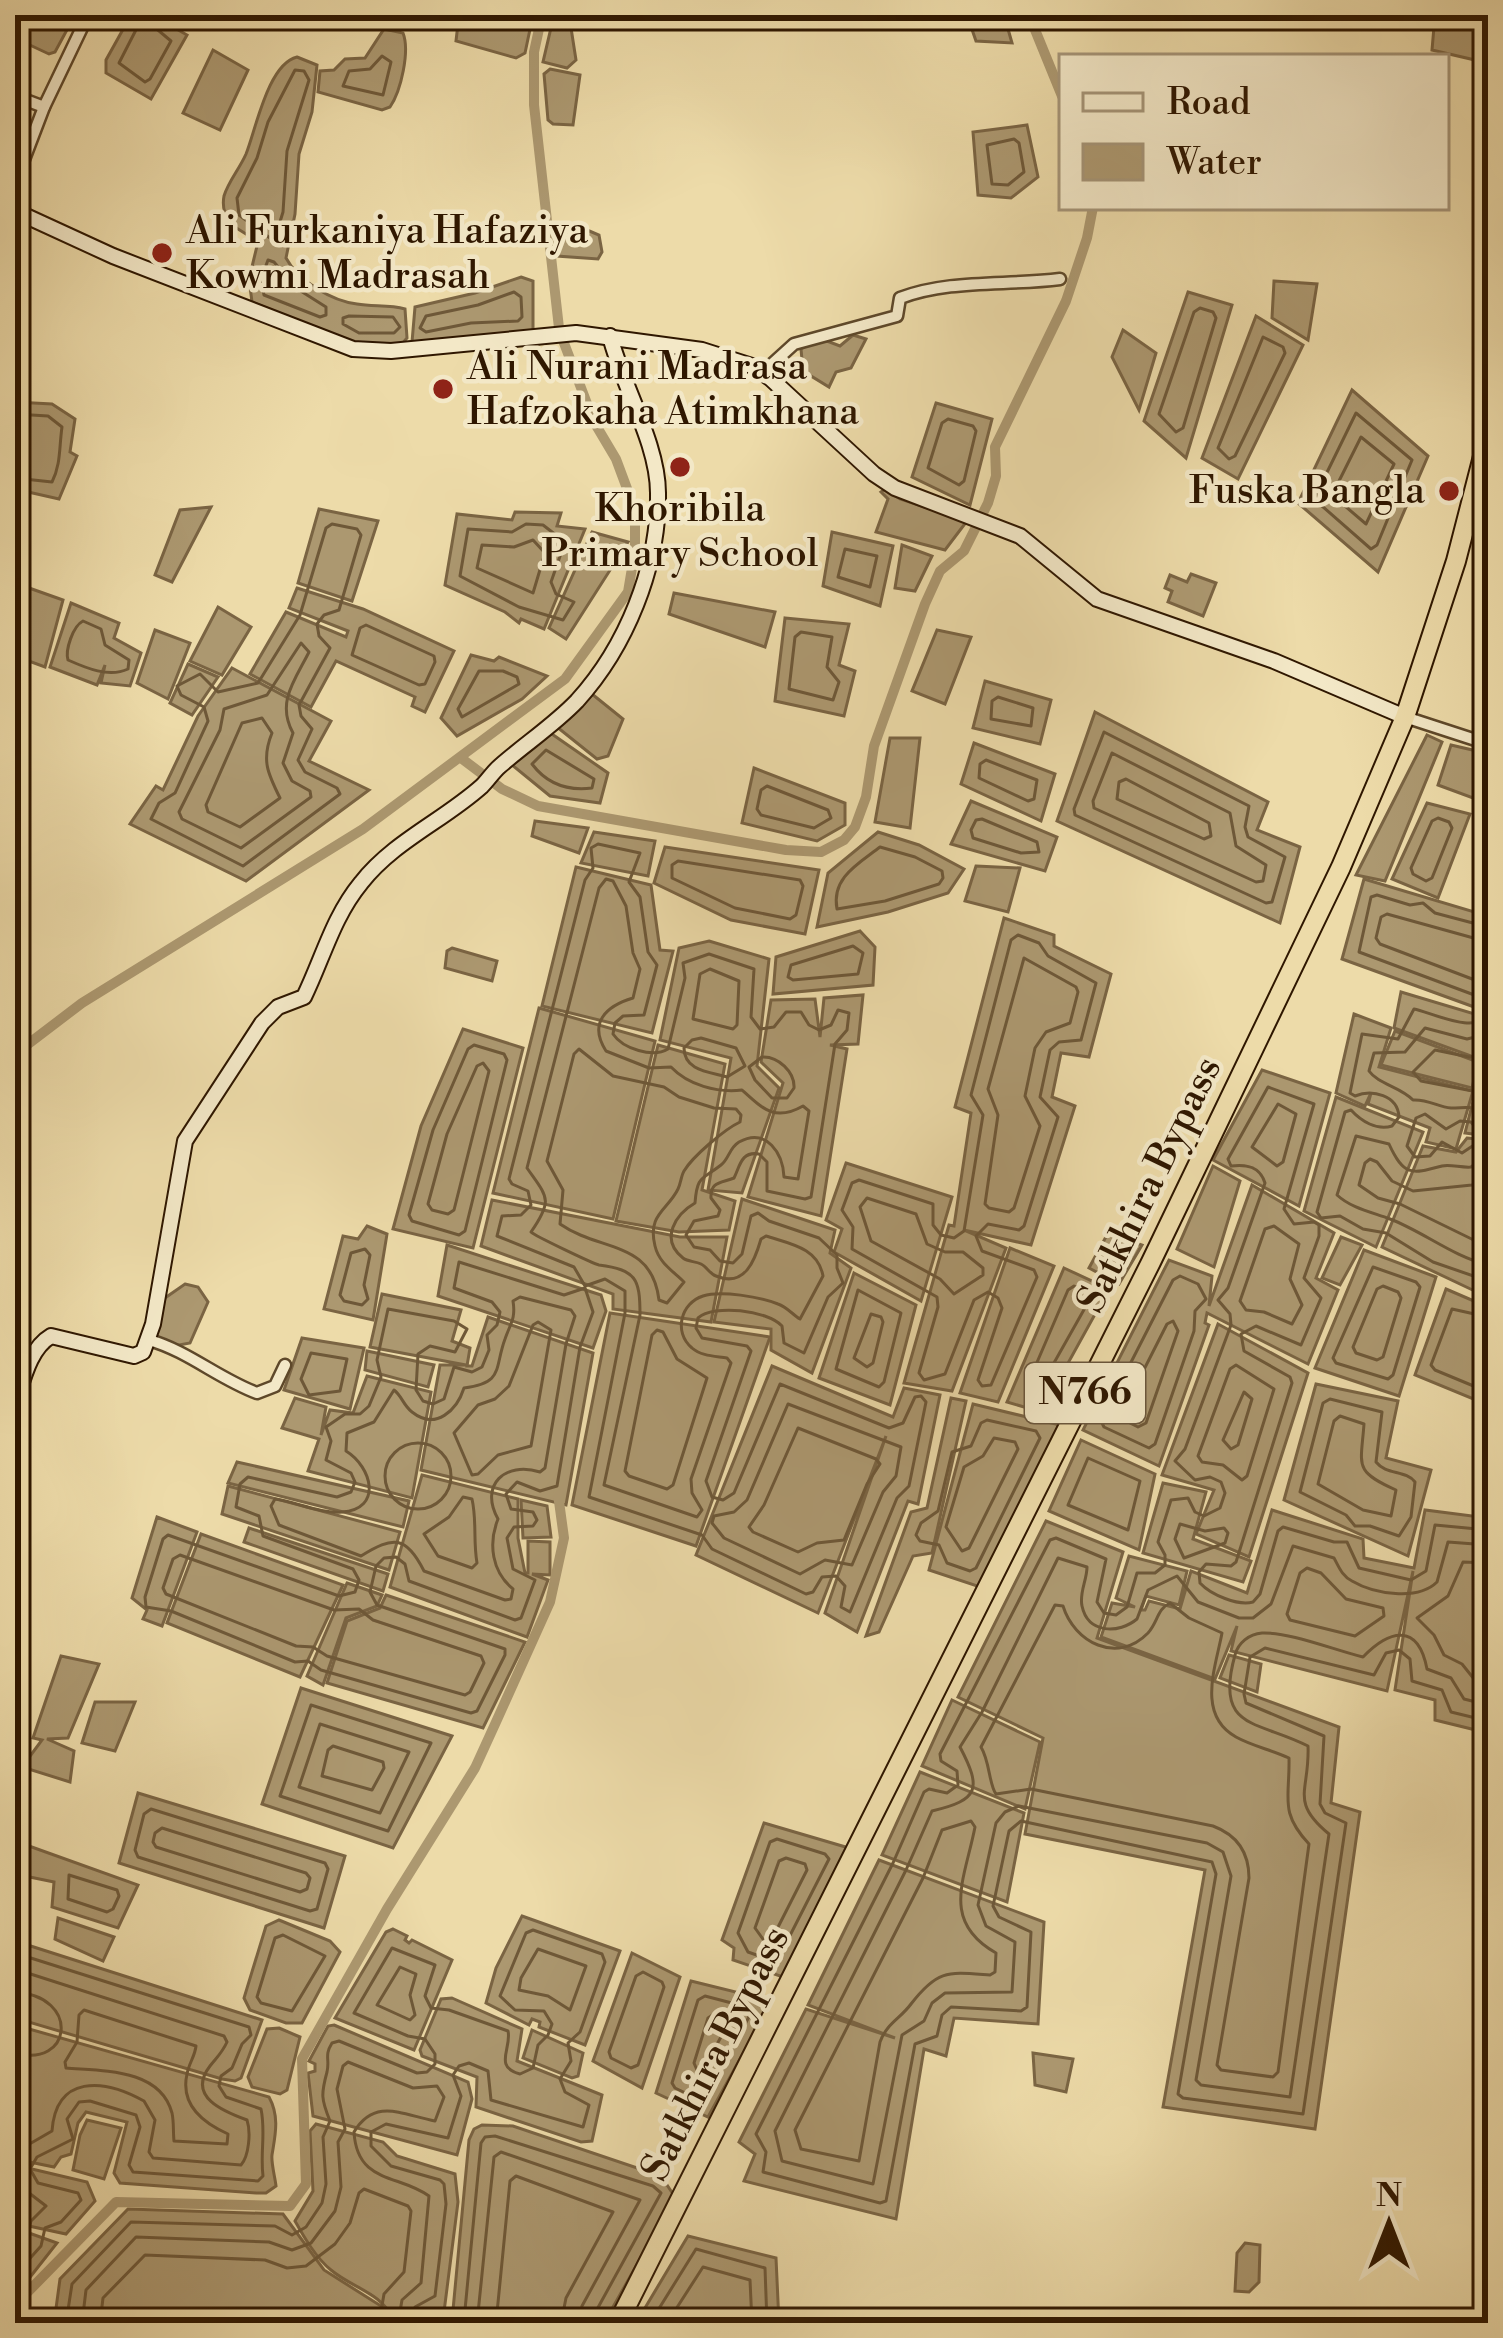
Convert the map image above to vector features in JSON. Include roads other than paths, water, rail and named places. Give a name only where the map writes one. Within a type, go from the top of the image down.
[{"type":"highway","name":"Satkhira Bypass","points":[[618,2323],[1151,1262],[1341,867],[1405,717],[1456,560],[1488,437]]},
{"type":"street","points":[[15,183],[44,107],[88,15]]},
{"type":"street","points":[[15,96],[44,107]]},
{"type":"street","points":[[15,211],[113,256],[353,349],[391,351],[548,334],[610,336],[702,350],[762,373],[895,488],[1020,536],[1097,599],[1488,744]]},
{"type":"street","points":[[762,373],[794,344],[897,316],[900,298],[932,286],[1060,279]]},
{"type":"street","points":[[15,1404],[41,1342],[51,1336],[134,1356],[143,1352],[185,1141],[262,1023],[278,1007],[304,997],[335,920],[391,851],[482,785],[576,702],[610,658],[646,580],[659,490],[610,336]]},
{"type":"street","points":[[149,1340],[168,1345],[217,1376],[257,1393],[275,1386],[285,1365]]},
{"type":"water","points":[[15,15],[75,15],[55,52],[49,54],[15,38]]},
{"type":"water","points":[[131,15],[152,15],[187,35],[151,99],[106,73],[106,60]]},
{"type":"water","points":[[459,15],[533,15],[525,53],[516,58],[456,41]]},
{"type":"water","points":[[554,15],[569,15],[576,60],[567,68],[543,62]]},
{"type":"water","points":[[967,15],[1004,15],[1012,43],[976,41]]},
{"type":"water","points":[[1435,15],[1488,15],[1488,63],[1432,50]]},
{"type":"water","points":[[384,29],[403,33],[405,41],[403,71],[390,107],[382,110],[318,92],[320,71],[334,70],[345,59],[365,58]]},
{"type":"water","points":[[213,50],[248,70],[220,130],[183,113]]},
{"type":"water","points":[[297,57],[317,65],[312,112],[299,154],[286,258],[307,282],[337,299],[405,309],[407,338],[401,345],[355,344],[252,302],[249,279],[257,246],[230,224],[224,196],[246,154],[271,84],[287,62]]},
{"type":"water","points":[[550,69],[580,75],[573,125],[548,120],[544,74]]},
{"type":"water","points":[[1027,125],[1038,177],[1011,198],[978,195],[973,132]]},
{"type":"water","points":[[587,230],[599,235],[602,252],[598,259],[557,256],[556,238]]},
{"type":"water","points":[[521,277],[533,281],[533,332],[412,342],[415,307]]},
{"type":"water","points":[[1274,281],[1317,284],[1308,340],[1272,318]]},
{"type":"water","points":[[1188,292],[1232,305],[1186,458],[1144,421]]},
{"type":"water","points":[[1256,316],[1303,345],[1238,479],[1202,458]]},
{"type":"water","points":[[1123,330],[1156,353],[1139,410],[1112,357]]},
{"type":"water","points":[[853,335],[866,339],[851,368],[836,372],[829,387],[803,371],[801,349],[819,338],[840,346]]},
{"type":"water","points":[[1352,390],[1428,456],[1378,572],[1298,503]]},
{"type":"water","points":[[15,402],[52,404],[75,419],[70,452],[77,456],[59,499],[15,489]]},
{"type":"water","points":[[936,403],[992,419],[970,505],[912,477]]},
{"type":"water","points":[[885,489],[900,499],[967,521],[945,550],[876,532],[888,499],[881,492]]},
{"type":"water","points":[[211,507],[172,582],[155,575],[180,510]]},
{"type":"water","points":[[319,509],[378,521],[352,601],[298,583]]},
{"type":"water","points":[[515,512],[561,513],[557,526],[585,529],[544,629],[521,619],[519,623],[445,585],[457,514],[512,520]]},
{"type":"water","points":[[592,532],[628,542],[566,639],[549,628]]},
{"type":"water","points":[[832,532],[893,546],[880,606],[823,586]]},
{"type":"water","points":[[902,545],[932,556],[915,591],[895,588]]},
{"type":"water","points":[[1191,574],[1216,583],[1203,616],[1168,602],[1172,591],[1165,588],[1170,575],[1187,582]]},
{"type":"water","points":[[15,583],[63,600],[45,667],[15,656]]},
{"type":"water","points":[[297,588],[363,609],[454,651],[425,712],[412,706],[415,697],[336,661],[311,707],[250,674],[286,612],[346,637],[348,631],[289,608]]},
{"type":"water","points":[[674,593],[775,612],[765,647],[669,614]]},
{"type":"water","points":[[71,603],[119,623],[114,638],[141,653],[130,686],[101,683],[105,665],[97,685],[50,667]]},
{"type":"water","points":[[218,607],[251,627],[222,675],[190,661]]},
{"type":"water","points":[[785,618],[849,624],[839,665],[855,671],[844,716],[775,701]]},
{"type":"water","points":[[155,630],[190,643],[168,699],[137,683]]},
{"type":"water","points":[[937,630],[971,637],[945,704],[912,691]]},
{"type":"water","points":[[471,655],[494,661],[499,657],[547,676],[522,699],[457,736],[441,718]]},
{"type":"water","points":[[188,664],[218,677],[192,715],[170,703]]},
{"type":"water","points":[[232,668],[331,721],[309,761],[369,790],[246,881],[130,824],[156,786],[163,790],[198,716]]},
{"type":"water","points":[[985,681],[1051,700],[1040,744],[973,728]]},
{"type":"water","points":[[587,690],[623,719],[608,756],[597,759],[557,727]]},
{"type":"water","points":[[1095,712],[1268,802],[1257,830],[1300,847],[1280,923],[1057,821]]},
{"type":"water","points":[[549,732],[608,773],[600,803],[550,796],[512,765]]},
{"type":"water","points":[[1427,735],[1442,742],[1385,881],[1356,875]]},
{"type":"water","points":[[890,738],[920,738],[910,828],[875,822]]},
{"type":"water","points":[[974,743],[1055,774],[1041,821],[961,784]]},
{"type":"water","points":[[1451,745],[1481,752],[1473,798],[1438,785]]},
{"type":"water","points":[[754,768],[845,803],[845,825],[817,841],[742,823]]},
{"type":"water","points":[[971,801],[1057,837],[1045,871],[951,844]]},
{"type":"water","points":[[1427,803],[1470,814],[1438,898],[1392,879]]},
{"type":"water","points":[[535,821],[588,828],[579,853],[532,836]]},
{"type":"water","points":[[594,832],[655,841],[648,876],[581,863]]},
{"type":"water","points":[[878,832],[919,845],[964,869],[948,893],[817,927],[828,873]]},
{"type":"water","points":[[665,847],[819,870],[805,934],[731,920],[654,883]]},
{"type":"water","points":[[976,866],[1020,868],[1008,912],[965,901]]},
{"type":"water","points":[[576,867],[651,885],[660,950],[673,951],[652,1033],[542,1006]]},
{"type":"water","points":[[1364,879],[1488,916],[1488,1012],[1342,959]]},
{"type":"water","points":[[1004,918],[1054,935],[1054,946],[1111,974],[1089,1057],[1061,1053],[1052,1097],[1075,1106],[1031,1245],[964,1230],[1006,1248],[952,1391],[904,1383],[949,1225],[954,1226],[971,1113],[955,1107]]},
{"type":"water","points":[[860,931],[875,947],[873,985],[773,994],[776,957]]},
{"type":"water","points":[[709,941],[769,959],[757,1066],[779,1088],[742,1193],[708,1190],[731,1058],[660,1040],[679,948]]},
{"type":"water","points":[[452,948],[497,961],[492,981],[445,968],[447,951]]},
{"type":"water","points":[[1401,992],[1488,1018],[1479,1059],[1394,1028]]},
{"type":"water","points":[[863,995],[858,1044],[830,1045],[847,1049],[821,1216],[748,1197],[783,1083],[761,1062],[771,1000],[815,999],[820,1037],[824,998]]},
{"type":"water","points":[[539,1008],[655,1041],[613,1219],[493,1193]]},
{"type":"water","points":[[1354,1014],[1391,1028],[1379,1067],[1473,1091],[1456,1149],[1426,1142],[1430,1128],[1368,1104],[1371,1093],[1365,1106],[1336,1093]]},
{"type":"water","points":[[463,1029],[523,1048],[473,1248],[393,1229],[421,1126]]},
{"type":"water","points":[[1395,1031],[1478,1062],[1472,1088],[1381,1065]]},
{"type":"water","points":[[1488,1042],[1488,1136],[1465,1133]]},
{"type":"water","points":[[658,1045],[725,1064],[702,1190],[735,1201],[729,1230],[679,1232],[616,1221]]},
{"type":"water","points":[[1262,1070],[1330,1093],[1299,1206],[1213,1160]]},
{"type":"water","points":[[1336,1097],[1423,1132],[1376,1247],[1304,1211]]},
{"type":"water","points":[[1467,1138],[1488,1140],[1488,1269],[1481,1294],[1382,1247],[1423,1146],[1456,1152]]},
{"type":"water","points":[[846,1163],[952,1197],[921,1301],[834,1252],[842,1229],[826,1220]]},
{"type":"water","points":[[1213,1166],[1240,1181],[1214,1267],[1177,1249]]},
{"type":"water","points":[[1252,1185],[1334,1233],[1316,1278],[1338,1290],[1308,1364],[1207,1313],[1205,1323],[1209,1325],[1159,1466],[1083,1430],[1169,1260],[1212,1276],[1209,1306]]},
{"type":"water","points":[[742,1199],[835,1230],[830,1253],[851,1268],[812,1373],[771,1350],[771,1329],[714,1322]]},
{"type":"water","points":[[492,1200],[680,1237],[727,1237],[711,1322],[613,1309],[613,1294],[481,1246]]},
{"type":"water","points":[[367,1226],[387,1234],[373,1320],[324,1309],[343,1236],[358,1239]]},
{"type":"water","points":[[1108,1233],[1142,1245],[1119,1284],[1089,1268]]},
{"type":"water","points":[[1341,1237],[1362,1245],[1340,1285],[1322,1278]]},
{"type":"water","points":[[447,1245],[601,1295],[606,1311],[593,1348],[438,1296]]},
{"type":"water","points":[[1010,1248],[1054,1266],[998,1402],[960,1393]]},
{"type":"water","points":[[1364,1250],[1436,1277],[1399,1396],[1315,1368]]},
{"type":"water","points":[[1064,1268],[1109,1289],[1041,1412],[1007,1402]]},
{"type":"water","points":[[854,1273],[916,1305],[890,1405],[819,1378]]},
{"type":"water","points":[[185,1284],[198,1287],[208,1302],[190,1343],[174,1346],[154,1336],[165,1298]]},
{"type":"water","points":[[1446,1289],[1488,1307],[1488,1405],[1415,1375]]},
{"type":"water","points":[[382,1294],[461,1310],[452,1341],[470,1348],[467,1366],[472,1366],[488,1317],[593,1353],[566,1505],[421,1470],[440,1365],[466,1365],[370,1347]]},
{"type":"water","points":[[610,1313],[770,1337],[696,1546],[572,1505]]},
{"type":"water","points":[[1218,1324],[1308,1373],[1249,1557],[1196,1534],[1214,1490],[1162,1475]]},
{"type":"water","points":[[302,1338],[364,1348],[350,1409],[284,1390]]},
{"type":"water","points":[[367,1351],[434,1365],[428,1387],[365,1370]]},
{"type":"water","points":[[772,1366],[893,1417],[904,1388],[940,1395],[918,1504],[908,1501],[857,1632],[825,1613],[886,1436],[818,1613],[696,1555]]},
{"type":"water","points":[[367,1376],[431,1392],[412,1498],[308,1471],[319,1439],[282,1428],[295,1398],[326,1407],[321,1435],[330,1410],[353,1413]]},
{"type":"water","points":[[1316,1384],[1398,1401],[1386,1458],[1431,1470],[1408,1556],[1284,1500]]},
{"type":"water","points":[[951,1398],[966,1401],[932,1553],[913,1556],[879,1632],[866,1636],[911,1512],[927,1508]]},
{"type":"water","points":[[973,1404],[1060,1425],[980,1587],[929,1570]]},
{"type":"water","points":[[1081,1440],[1155,1474],[1139,1550],[1049,1511]]},
{"type":"water","points":[[237,1462],[409,1501],[403,1527],[228,1483]]},
{"type":"water","points":[[422,1475],[518,1499],[518,1538],[525,1573],[528,1541],[550,1542],[550,1575],[532,1574],[548,1580],[527,1637],[390,1587]]},
{"type":"water","points":[[1163,1483],[1206,1492],[1193,1539],[1251,1561],[1243,1582],[1143,1553]]},
{"type":"water","points":[[228,1486],[400,1532],[389,1570],[222,1514]]},
{"type":"water","points":[[521,1500],[547,1506],[551,1537],[523,1538]]},
{"type":"water","points":[[1272,1510],[1363,1539],[1364,1558],[1414,1568],[1425,1510],[1488,1518],[1488,1733],[1435,1720],[1435,1700],[1395,1690],[1413,1571],[1387,1691],[1231,1651],[1237,1626],[1215,1679],[1101,1637],[1112,1603],[1135,1607],[1116,1598],[1129,1556],[1187,1571],[1179,1605],[1146,1596],[1141,1610],[1149,1601],[1180,1609],[1191,1571],[1247,1593]]},
{"type":"water","points":[[157,1517],[197,1532],[162,1626],[143,1619],[147,1610],[132,1598]]},
{"type":"water","points":[[1046,1521],[1123,1552],[1097,1638],[1339,1727],[1331,1803],[1360,1812],[1315,2129],[1163,2107],[1205,1870],[1025,1834],[1043,1738],[958,1697]]},
{"type":"water","points":[[249,1528],[388,1574],[383,1591],[244,1542]]},
{"type":"water","points":[[201,1534],[343,1585],[300,1677],[167,1623]]},
{"type":"water","points":[[347,1583],[382,1595],[377,1606],[346,1618],[323,1685],[307,1676]]},
{"type":"water","points":[[386,1595],[525,1642],[483,1728],[327,1683],[347,1621],[380,1608]]},
{"type":"water","points":[[1229,1655],[1261,1664],[1257,1692],[1220,1678]]},
{"type":"water","points":[[61,1656],[99,1664],[68,1738],[47,1739],[74,1751],[70,1782],[22,1767],[42,1740],[33,1738]]},
{"type":"water","points":[[301,1688],[452,1736],[393,1848],[262,1804]]},
{"type":"water","points":[[952,1700],[1040,1742],[1025,1809],[922,1766]]},
{"type":"water","points":[[95,1702],[135,1702],[115,1751],[82,1743]]},
{"type":"water","points":[[920,1772],[1024,1813],[1007,1902],[882,1855]]},
{"type":"water","points":[[138,1793],[345,1856],[324,1928],[119,1863]]},
{"type":"water","points":[[764,1823],[849,1848],[783,1977],[733,1960],[734,1948],[722,1940]]},
{"type":"water","points":[[15,1841],[138,1885],[118,1928],[52,1907],[54,1882],[15,1874]]},
{"type":"water","points":[[879,1860],[1044,1922],[1038,2024],[954,2018],[946,2056],[924,2049],[896,2219],[744,2181],[755,2154],[739,2142],[806,2009],[895,2038],[808,2005]]},
{"type":"water","points":[[522,1916],[620,1951],[585,2045],[486,2003],[496,1968]]},
{"type":"water","points":[[58,1918],[114,1937],[103,1961],[55,1939]]},
{"type":"water","points":[[279,1920],[330,1941],[340,1952],[302,2023],[286,2023],[250,2010],[244,1998],[266,1926]]},
{"type":"water","points":[[393,1929],[407,1936],[409,1943],[412,1940],[452,1960],[414,2050],[335,2018],[386,1932]]},
{"type":"water","points":[[15,1941],[262,2020],[241,2078],[222,2079],[15,2018]]},
{"type":"water","points":[[632,1953],[680,1977],[642,2088],[593,2061]]},
{"type":"water","points":[[691,1981],[772,2001],[708,2117],[656,2093]]},
{"type":"water","points":[[452,1998],[522,2029],[517,2061],[602,2095],[592,2141],[581,2142],[476,2107],[477,2077],[422,2056],[420,2050],[441,1999]]},
{"type":"water","points":[[15,2025],[269,2097],[276,2119],[272,2158],[276,2186],[256,2193],[120,2183],[114,2173],[127,2122],[86,2112],[78,2123],[71,2154],[61,2157],[54,2167],[15,2159]]},
{"type":"water","points":[[328,2026],[468,2082],[472,2099],[457,2155],[313,2116],[308,2073],[315,2071],[315,2064],[309,2061]]},
{"type":"water","points":[[279,2028],[300,2037],[287,2090],[280,2094],[252,2087],[248,2077],[267,2029]]},
{"type":"water","points":[[532,2030],[583,2053],[578,2076],[572,2078],[523,2058]]},
{"type":"water","points":[[1033,2053],[1073,2059],[1066,2092],[1035,2085]]},
{"type":"water","points":[[87,2120],[121,2128],[104,2179],[73,2170]]},
{"type":"water","points":[[316,2124],[383,2142],[397,2156],[455,2174],[458,2202],[444,2312],[393,2319],[381,2302],[331,2270],[311,2247],[295,2221],[313,2191],[310,2131]]},
{"type":"water","points":[[482,2125],[513,2126],[661,2176],[675,2197],[604,2323],[437,2323],[453,2310],[469,2140]]},
{"type":"water","points":[[15,2165],[87,2182],[95,2201],[66,2234],[15,2223]]},
{"type":"water","points":[[128,2209],[283,2214],[324,2270],[381,2306],[392,2323],[54,2323],[60,2279]]},
{"type":"water","points":[[15,2228],[57,2243],[27,2281],[16,2287]]},
{"type":"water","points":[[688,2236],[776,2258],[779,2323],[636,2323]]},
{"type":"water","points":[[1245,2243],[1260,2245],[1259,2282],[1249,2292],[1235,2291],[1237,2253]]},
{"type":"waterway","points":[[542,15],[534,52],[534,105],[559,328]]},
{"type":"waterway","points":[[1029,15],[1059,89]]},
{"type":"waterway","points":[[461,758],[502,789],[538,806],[786,850],[821,852],[844,840],[855,827],[866,797],[874,746],[925,604],[940,571],[964,551],[988,503],[996,476],[995,447],[1066,301],[1092,210]]},
{"type":"waterway","points":[[15,1054],[82,1003],[363,829],[565,679],[628,592],[635,510],[564,343]]},
{"type":"waterway","points":[[15,2305],[116,2202],[290,2206],[306,2184],[302,2059],[475,1768],[496,1722],[550,1602],[564,1538],[558,1494]]},
{"type":"place","name":"Ali Furkaniya Hafaziya Kowmi Madrasah","points":[[162,253]]},
{"type":"place","name":"Ali Nurani Madrasa Hafzokaha Atimkhana","points":[[443,389]]},
{"type":"place","name":"Khoribila Primary School","points":[[680,467]]},
{"type":"place","name":"Fuska Bangla","points":[[1449,491]]}]
